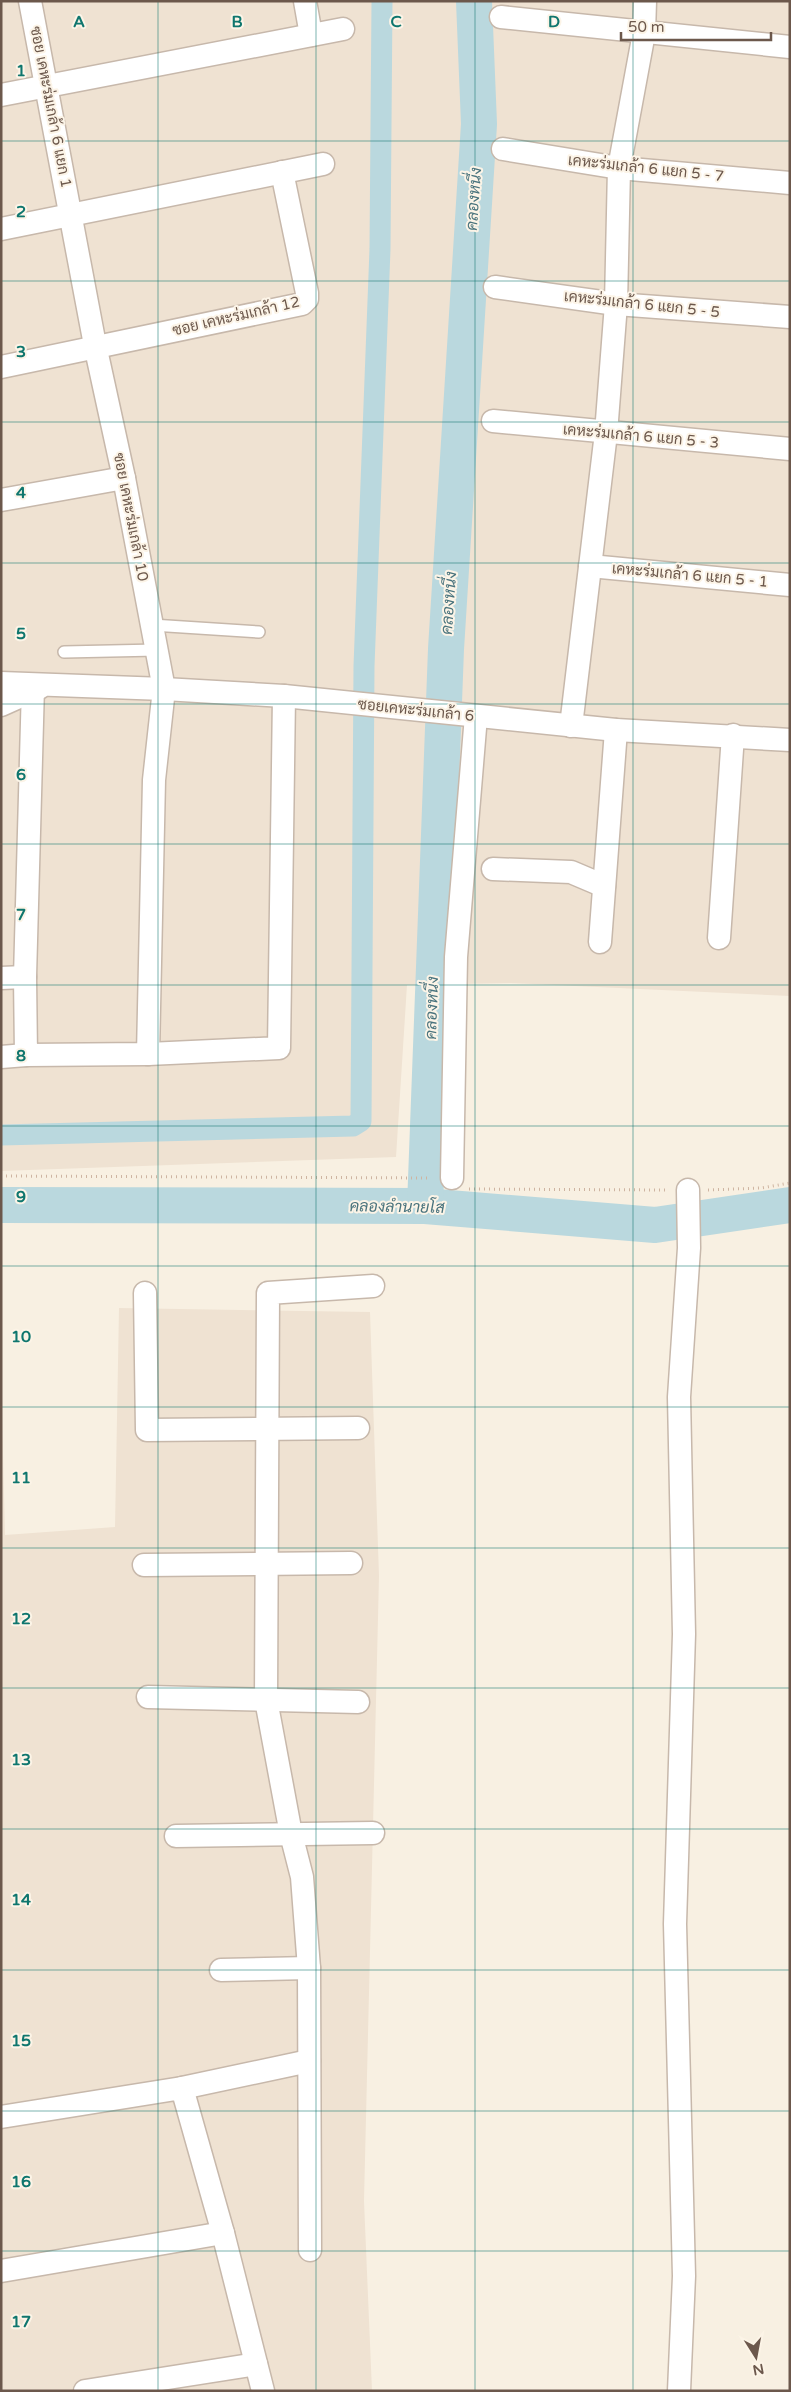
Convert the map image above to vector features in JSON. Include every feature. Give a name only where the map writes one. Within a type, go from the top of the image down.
[{"type":"street","name":"ซอย เคหะร่มเกล้า 6 แยก 1","points":[[30,1],[72,214]]},
{"type":"street","points":[[305,1],[311,35]]},
{"type":"street","points":[[571,726],[606,433],[616,304],[619,168],[644,33],[646,1]]},
{"type":"street","points":[[501,17],[790,47]]},
{"type":"street","points":[[1,95],[46,84],[343,29]]},
{"type":"street","name":"เคหะร่มเกล้า 6 แยก 5 - 7","points":[[503,149],[619,168],[790,182]]},
{"type":"street","points":[[1,229],[323,164]]},
{"type":"street","name":"ซอย เคหะร่มเกล้า 12","points":[[95,345],[304,302],[307,293],[282,172]]},
{"type":"street","name":"ซอย เคหะร่มเกล้า 10","points":[[72,214],[95,345],[124,478],[164,689],[154,780],[148,1054]]},
{"type":"street","name":"เคหะร่มเกล้า 6 แยก 5 - 5","points":[[495,287],[616,304],[790,317]]},
{"type":"street","points":[[1,367],[95,345]]},
{"type":"street","name":"เคหะร่มเกล้า 6 แยก 5 - 3","points":[[492,422],[790,449]]},
{"type":"street","points":[[1,500],[124,478]]},
{"type":"street","name":"เคหะร่มเกล้า 6 แยก 5 - 1","points":[[590,566],[790,585]]},
{"type":"street","name":"ซอยเคหะร่มเกล้า 6","points":[[1,683],[36,688],[164,689],[284,696],[616,730],[733,735],[790,740]]},
{"type":"street","points":[[26,1055],[25,977],[36,688]]},
{"type":"street","name":"ซอยเคหะร่มเกล้า 6","points":[[1,705],[36,688]]},
{"type":"street","points":[[1,1058],[26,1055],[148,1054],[279,1048],[284,696]]},
{"type":"street","points":[[452,1178],[456,957],[468,716]]},
{"type":"street","points":[[600,942],[616,730]]},
{"type":"street","points":[[719,938],[733,735]]},
{"type":"street","points":[[493,869],[571,872],[604,886]]},
{"type":"street","points":[[1,978],[25,977]]},
{"type":"street","points":[[679,2391],[684,2276],[675,1924],[684,1634],[680,1397],[688,1248],[688,1190]]},
{"type":"street","points":[[310,2250],[309,1968],[302,1877],[291,1834],[266,1700],[268,1293],[373,1286]]},
{"type":"street","points":[[145,1292],[147,1430],[358,1428]]},
{"type":"street","points":[[144,1565],[351,1562]]},
{"type":"street","points":[[148,1697],[358,1702]]},
{"type":"street","points":[[176,1836],[372,1833]]},
{"type":"street","points":[[221,1970],[309,1968]]},
{"type":"street","points":[[1,2117],[182,2088],[309,2060]]},
{"type":"street","points":[[182,2088],[263,2391]]},
{"type":"street","points":[[1,2271],[222,2233]]},
{"type":"street","points":[[85,2391],[256,2364]]},
{"type":"lane","points":[[152,625],[259,632]]},
{"type":"lane","points":[[64,652],[157,650]]},
{"type":"path","points":[[1,1176],[452,1178],[470,1190],[688,1190],[761,1188],[790,1183]]},
{"type":"shaded area","points":[[1,1],[790,1],[790,996],[511,983],[407,985],[396,1157],[1,1171]]},
{"type":"shaded area","points":[[119,1308],[370,1312],[379,1576],[364,2201],[372,2391],[1,2391],[1,1371],[5,1535],[115,1527]]},
{"type":"waterway","points":[[1,1135],[353,1126],[361,1121],[364,666],[380,249],[382,1]]},
{"type":"waterway","name":"คลองหนึ่ง","points":[[425,1206],[446,649],[479,124],[474,1]]},
{"type":"waterway","name":"คลองลำนายโส","points":[[1,1205],[425,1206],[655,1225],[790,1205]]}]
